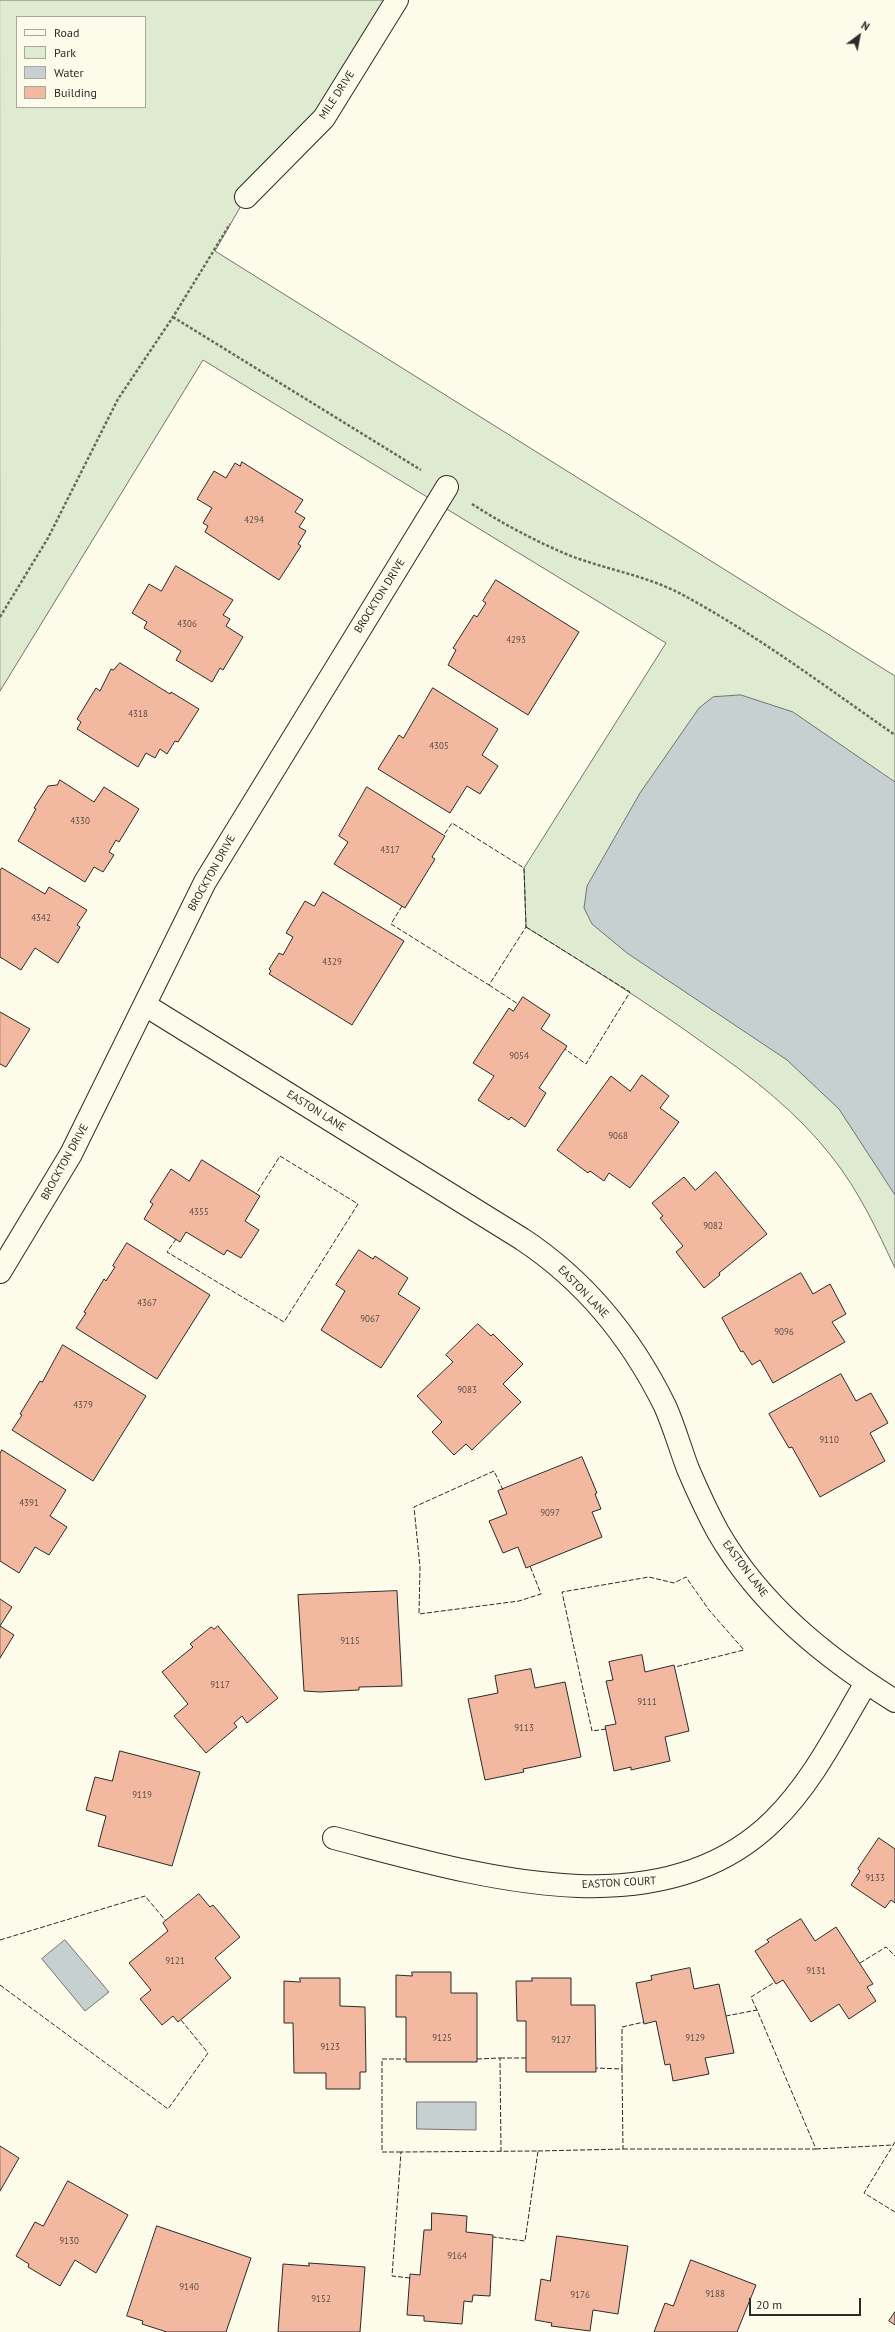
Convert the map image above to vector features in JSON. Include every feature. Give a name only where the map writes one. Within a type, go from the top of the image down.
[{"type":"street","name":"MILE DRIVE","points":[[246,197],[324,118],[397,0]]},
{"type":"street","name":"BROCKTON DRIVE","points":[[0,1272],[71,1154],[178,935],[226,846],[447,487]]},
{"type":"street","name":"EASTON LANE","points":[[145,1005],[522,1239],[572,1278],[618,1330],[646,1370],[665,1407],[688,1469],[708,1512],[740,1565],[777,1610],[801,1633],[836,1663],[895,1701]]},
{"type":"street","name":"EASTON COURT","points":[[334,1838],[431,1863],[526,1881],[568,1885],[614,1885],[658,1881],[679,1876],[721,1860],[744,1845],[773,1822],[811,1776],[866,1683]]},
{"type":"path","points":[[0,617],[48,538],[118,399],[215,251],[246,197]]},
{"type":"path","points":[[173,316],[396,453],[485,513],[534,540],[571,556],[640,578],[681,594],[743,632],[895,735]]},
{"type":"green space","points":[[0,0],[397,0],[324,118],[246,197],[215,251],[895,676],[895,1268],[867,1211],[842,1170],[804,1125],[774,1096],[741,1070],[662,1014],[526,927],[524,868],[666,643],[203,360],[0,691]]},
{"type":"water","points":[[741,695],[793,712],[895,782],[895,1195],[839,1109],[787,1060],[627,953],[592,924],[584,908],[587,886],[640,793],[699,708],[713,697]]},
{"type":"water","points":[[65,1940],[109,1992],[85,2011],[42,1959]]},
{"type":"water","points":[[417,2102],[476,2102],[476,2130],[417,2129]]},
{"type":"building","points":[[242,462],[303,500],[295,512],[305,518],[299,527],[306,531],[298,544],[301,546],[279,580],[205,532],[208,526],[203,523],[212,508],[197,499],[214,471],[226,478],[235,463],[240,466]]},
{"type":"building","points":[[176,566],[233,600],[223,615],[230,619],[226,626],[243,637],[223,670],[220,668],[212,682],[176,660],[181,651],[144,628],[147,622],[132,613],[149,584],[161,591]]},
{"type":"building","points":[[496,580],[579,632],[528,715],[448,665],[456,650],[453,648],[474,615],[477,617],[486,603],[483,601]]},
{"type":"building","points":[[120,663],[170,694],[171,692],[199,709],[178,742],[175,741],[167,754],[160,749],[155,758],[146,753],[138,767],[77,729],[81,722],[77,719],[96,688],[100,691],[111,669],[113,670]]},
{"type":"building","points":[[433,688],[498,729],[482,755],[498,766],[480,794],[467,786],[450,813],[378,769],[399,735],[403,738]]},
{"type":"building","points":[[60,780],[94,802],[104,787],[139,809],[119,842],[116,840],[109,852],[114,855],[103,872],[94,867],[85,882],[18,841],[36,809],[34,808],[48,786],[57,785]]},
{"type":"building","points":[[367,787],[445,836],[432,857],[435,859],[405,908],[334,864],[348,842],[339,836]]},
{"type":"building","points":[[2,868],[45,894],[49,887],[87,910],[77,925],[80,927],[58,963],[35,948],[21,970],[0,957],[0,871]]},
{"type":"building","points":[[323,892],[404,941],[352,1025],[269,974],[271,971],[269,969],[279,953],[283,955],[293,937],[286,933],[305,901],[314,906]]},
{"type":"building","points":[[523,997],[550,1015],[541,1029],[567,1046],[539,1088],[546,1093],[525,1127],[511,1117],[509,1120],[478,1100],[494,1076],[473,1063],[509,1008],[513,1011]]},
{"type":"building","points":[[0,1012],[30,1029],[6,1067],[0,1064]]},
{"type":"building","points":[[642,1075],[669,1096],[660,1108],[679,1122],[630,1188],[609,1173],[604,1181],[590,1171],[588,1173],[557,1150],[611,1076],[630,1091]]},
{"type":"building","points":[[202,1160],[260,1196],[245,1221],[259,1230],[241,1258],[227,1250],[224,1255],[186,1232],[180,1242],[144,1219],[153,1204],[150,1202],[171,1169],[189,1181]]},
{"type":"building","points":[[716,1172],[767,1234],[719,1273],[720,1275],[704,1288],[676,1252],[683,1246],[660,1218],[663,1216],[652,1203],[684,1177],[695,1190]]},
{"type":"building","points":[[127,1243],[210,1295],[157,1379],[76,1328],[86,1313],[84,1312],[104,1279],[106,1281],[115,1267],[113,1266]]},
{"type":"building","points":[[359,1250],[373,1259],[375,1256],[408,1278],[398,1294],[420,1308],[381,1368],[321,1330],[345,1291],[336,1285]]},
{"type":"building","points":[[801,1273],[813,1294],[830,1284],[846,1314],[832,1322],[845,1342],[773,1383],[760,1360],[752,1365],[743,1351],[741,1352],[722,1318]]},
{"type":"building","points":[[478,1324],[491,1336],[493,1334],[523,1364],[503,1384],[521,1402],[472,1450],[466,1444],[454,1455],[432,1432],[442,1422],[417,1396],[453,1362],[446,1355]]},
{"type":"building","points":[[63,1345],[146,1396],[93,1481],[12,1430],[22,1415],[20,1414],[40,1381],[42,1382]]},
{"type":"building","points":[[841,1374],[856,1401],[871,1393],[888,1423],[870,1433],[885,1461],[820,1497],[792,1447],[789,1448],[769,1414]]},
{"type":"building","points":[[2,1450],[66,1490],[50,1516],[67,1527],[49,1555],[35,1547],[19,1573],[0,1561],[0,1454]]},
{"type":"building","points":[[582,1457],[597,1493],[595,1494],[601,1509],[592,1512],[602,1537],[526,1568],[518,1547],[503,1553],[489,1521],[507,1514],[498,1491]]},
{"type":"building","points":[[397,1591],[402,1686],[359,1687],[359,1690],[320,1692],[304,1691],[298,1595]]},
{"type":"building","points":[[0,1599],[12,1607],[0,1626]]},
{"type":"building","points":[[0,1626],[14,1635],[0,1658]]},
{"type":"building","points":[[218,1626],[278,1698],[247,1723],[242,1716],[234,1723],[237,1727],[206,1753],[174,1716],[188,1704],[162,1672],[193,1647],[190,1644],[211,1627],[214,1629]]},
{"type":"building","points":[[642,1655],[645,1672],[674,1665],[689,1731],[665,1737],[670,1761],[631,1770],[631,1767],[614,1771],[605,1726],[616,1724],[606,1681],[613,1680],[609,1662]]},
{"type":"building","points":[[531,1669],[535,1688],[565,1682],[581,1757],[523,1769],[524,1772],[485,1780],[468,1699],[498,1693],[495,1676]]},
{"type":"building","points":[[120,1751],[200,1772],[172,1866],[98,1846],[106,1816],[86,1810],[95,1777],[112,1781]]},
{"type":"building","points":[[879,1838],[895,1849],[895,1903],[891,1900],[885,1908],[851,1885],[860,1871],[858,1869]]},
{"type":"building","points":[[199,1894],[210,1907],[213,1905],[240,1937],[215,1958],[231,1978],[178,2022],[173,2016],[162,2025],[140,1999],[151,1990],[129,1963],[168,1931],[163,1923]]},
{"type":"building","points":[[801,1919],[815,1941],[836,1927],[873,1984],[867,1987],[876,2001],[849,2019],[839,2004],[811,2022],[783,1980],[776,1984],[755,1951],[769,1942],[767,1940]]},
{"type":"building","points":[[690,1968],[694,1989],[719,1984],[734,2053],[705,2058],[709,2074],[673,2081],[670,2064],[665,2065],[656,2021],[644,2024],[636,1983],[652,1980],[651,1976]]},
{"type":"building","points":[[412,1972],[451,1972],[451,1993],[477,1993],[477,2062],[406,2062],[406,2017],[396,2017],[396,1975],[412,1976]]},
{"type":"building","points":[[300,1978],[340,1978],[340,2006],[365,2007],[366,2072],[360,2072],[360,2089],[326,2089],[326,2073],[294,2073],[293,2023],[284,2023],[284,1981],[300,1982]]},
{"type":"building","points":[[532,1978],[571,1978],[571,2005],[595,2005],[596,2072],[526,2072],[526,2021],[517,2021],[516,1981],[532,1981]]},
{"type":"building","points":[[0,2146],[19,2158],[0,2191]]},
{"type":"building","points":[[68,2181],[128,2215],[96,2273],[75,2260],[60,2286],[28,2267],[29,2264],[16,2256],[35,2222],[43,2226]]},
{"type":"building","points":[[432,2213],[467,2216],[466,2232],[493,2235],[490,2296],[473,2295],[472,2302],[464,2301],[462,2324],[424,2321],[424,2316],[407,2315],[410,2274],[420,2275],[424,2230],[431,2230]]},
{"type":"building","points":[[157,2226],[251,2258],[226,2332],[167,2332],[142,2324],[143,2321],[127,2316]]},
{"type":"building","points":[[557,2236],[628,2246],[618,2314],[593,2310],[590,2331],[551,2326],[552,2323],[535,2320],[541,2279],[550,2281]]},
{"type":"building","points":[[691,2260],[756,2285],[737,2332],[654,2332],[665,2303],[673,2306]]},
{"type":"building","points":[[309,2263],[365,2267],[360,2332],[278,2332],[283,2264],[309,2266]]},
{"type":"building","points":[[895,2312],[895,2325],[889,2321]]},
{"type":"fence","points":[[402,906],[391,924],[489,985],[526,927],[524,868],[452,823],[444,835]]},
{"type":"fence","points":[[526,927],[630,992],[586,1064],[565,1049]]},
{"type":"fence","points":[[489,985],[518,1004]]},
{"type":"fence","points":[[176,1239],[167,1252],[284,1322],[358,1204],[280,1156],[256,1194]]},
{"type":"fence","points":[[503,1490],[494,1471],[414,1507],[420,1567],[419,1614],[519,1601],[541,1594],[530,1566]]},
{"type":"fence","points":[[606,1729],[592,1731],[562,1592],[649,1577],[674,1583],[686,1577],[709,1610],[744,1650],[675,1667]]},
{"type":"fence","points":[[0,1940],[145,1896],[166,1921]]},
{"type":"fence","points":[[860,1963],[886,1947],[895,1956]]},
{"type":"fence","points":[[757,2010],[751,1997],[775,1982]]},
{"type":"fence","points":[[0,1985],[168,2109],[208,2053],[181,2020]]},
{"type":"fence","points":[[623,2149],[816,2149],[757,2010],[726,2016]]},
{"type":"fence","points":[[622,2069],[622,2027],[644,2022]]},
{"type":"fence","points":[[500,2058],[526,2058]]},
{"type":"fence","points":[[477,2059],[500,2058],[501,2151]]},
{"type":"fence","points":[[401,2152],[382,2152],[382,2059],[406,2059]]},
{"type":"fence","points":[[538,2151],[623,2149],[622,2069],[596,2068]]},
{"type":"fence","points":[[895,2142],[864,2193],[895,2212]]},
{"type":"fence","points":[[816,2149],[893,2145]]},
{"type":"fence","points":[[410,2278],[392,2276],[401,2152],[538,2151],[525,2241],[493,2237]]}]
